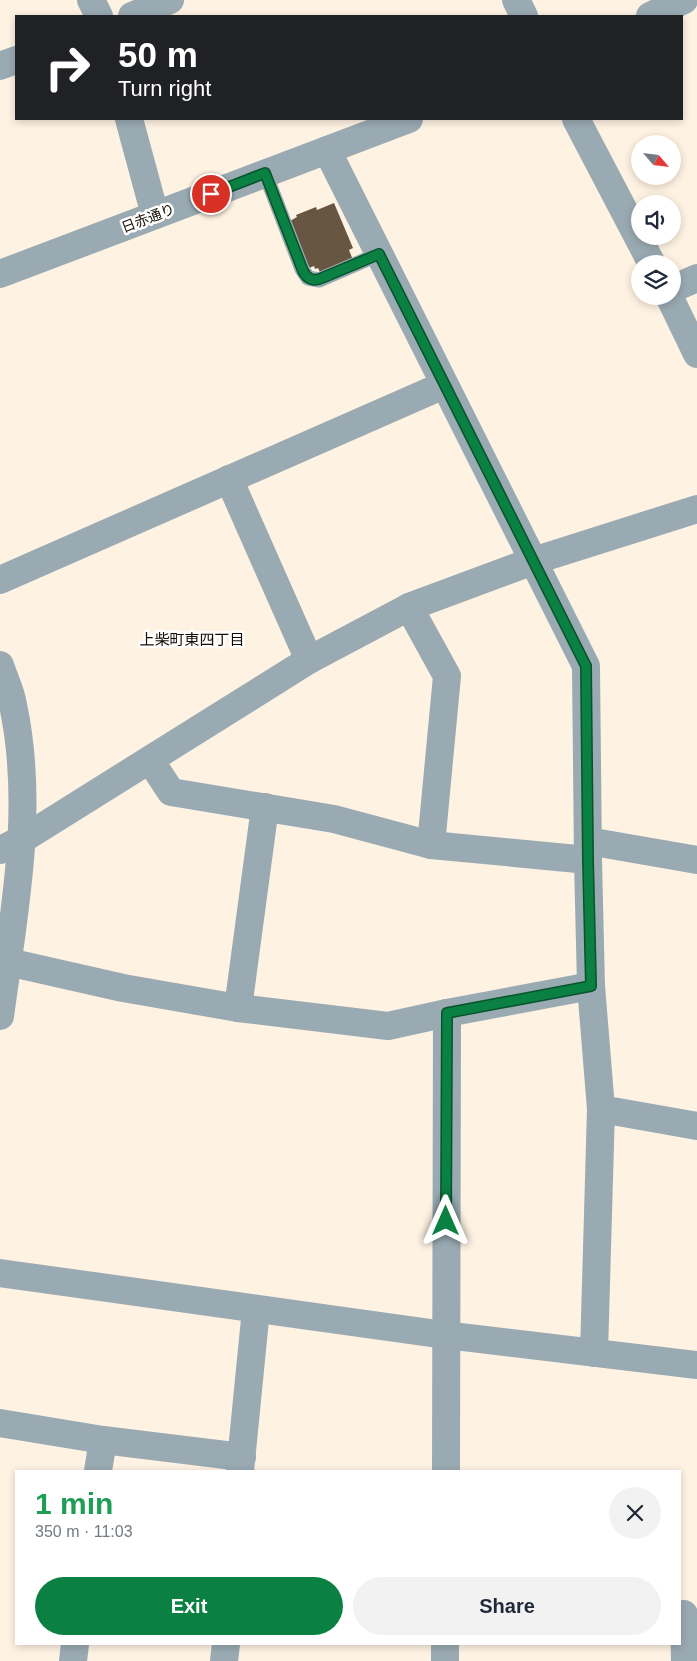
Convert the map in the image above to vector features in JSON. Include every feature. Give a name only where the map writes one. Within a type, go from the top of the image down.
[{"type":"street","points":[[91,0],[98,15]]},
{"type":"street","points":[[134,15],[170,0]]},
{"type":"street","points":[[516,0],[524,15]]},
{"type":"street","points":[[652,15],[684,0]]},
{"type":"street","points":[[0,66],[15,60]]},
{"type":"street","points":[[129,120],[155,215]]},
{"type":"street","name":"日赤通り","points":[[0,274],[406,120]]},
{"type":"street","points":[[577,120],[647,255]]},
{"type":"street","points":[[327,150],[586,666],[591,986],[601,1109],[594,1353]]},
{"type":"street","points":[[681,285],[697,278]]},
{"type":"street","points":[[673,305],[697,354]]},
{"type":"street","points":[[0,580],[444,385]]},
{"type":"street","points":[[229,479],[309,660]]},
{"type":"street","points":[[12,845],[309,660],[409,606],[533,561],[697,509]]},
{"type":"street","points":[[409,606],[448,676],[431,845]]},
{"type":"street","points":[[0,665],[13,702],[21,744],[24,788],[12,845],[8,962],[0,1016]]},
{"type":"street","points":[[150,760],[171,792],[334,819],[431,845],[588,851],[697,860]]},
{"type":"street","points":[[238,1008],[265,807]]},
{"type":"street","points":[[8,962],[123,988],[238,1008],[388,1026],[591,986]]},
{"type":"street","points":[[446,1470],[447,1013]]},
{"type":"street","points":[[601,1109],[697,1126]]},
{"type":"street","points":[[0,1273],[445,1335],[697,1365]]},
{"type":"street","points":[[0,1424],[241,1464],[256,1308]]},
{"type":"street","points":[[98,1470],[103,1440]]},
{"type":"street","points":[[685,1661],[687,1614]]},
{"type":"street","points":[[73,1661],[75,1645]]},
{"type":"street","points":[[224,1661],[226,1645]]},
{"type":"street","points":[[445,1645],[445,1661]]},
{"type":"lane","points":[[265,173],[302,269],[308,278],[319,280],[379,254]]},
{"type":"building","points":[[334,203],[353,248],[349,250],[353,260],[321,274],[318,268],[315,269],[314,266],[309,268],[290,221],[297,217],[296,215],[316,207],[317,210]]},
{"type":"district","name":"上柴町東四丁目","points":[[192,640]]},
{"type":"route","points":[[211,194],[265,173],[303,271],[306,277],[313,280],[319,280],[379,254],[586,666],[591,986],[447,1013],[446,1221]]}]
